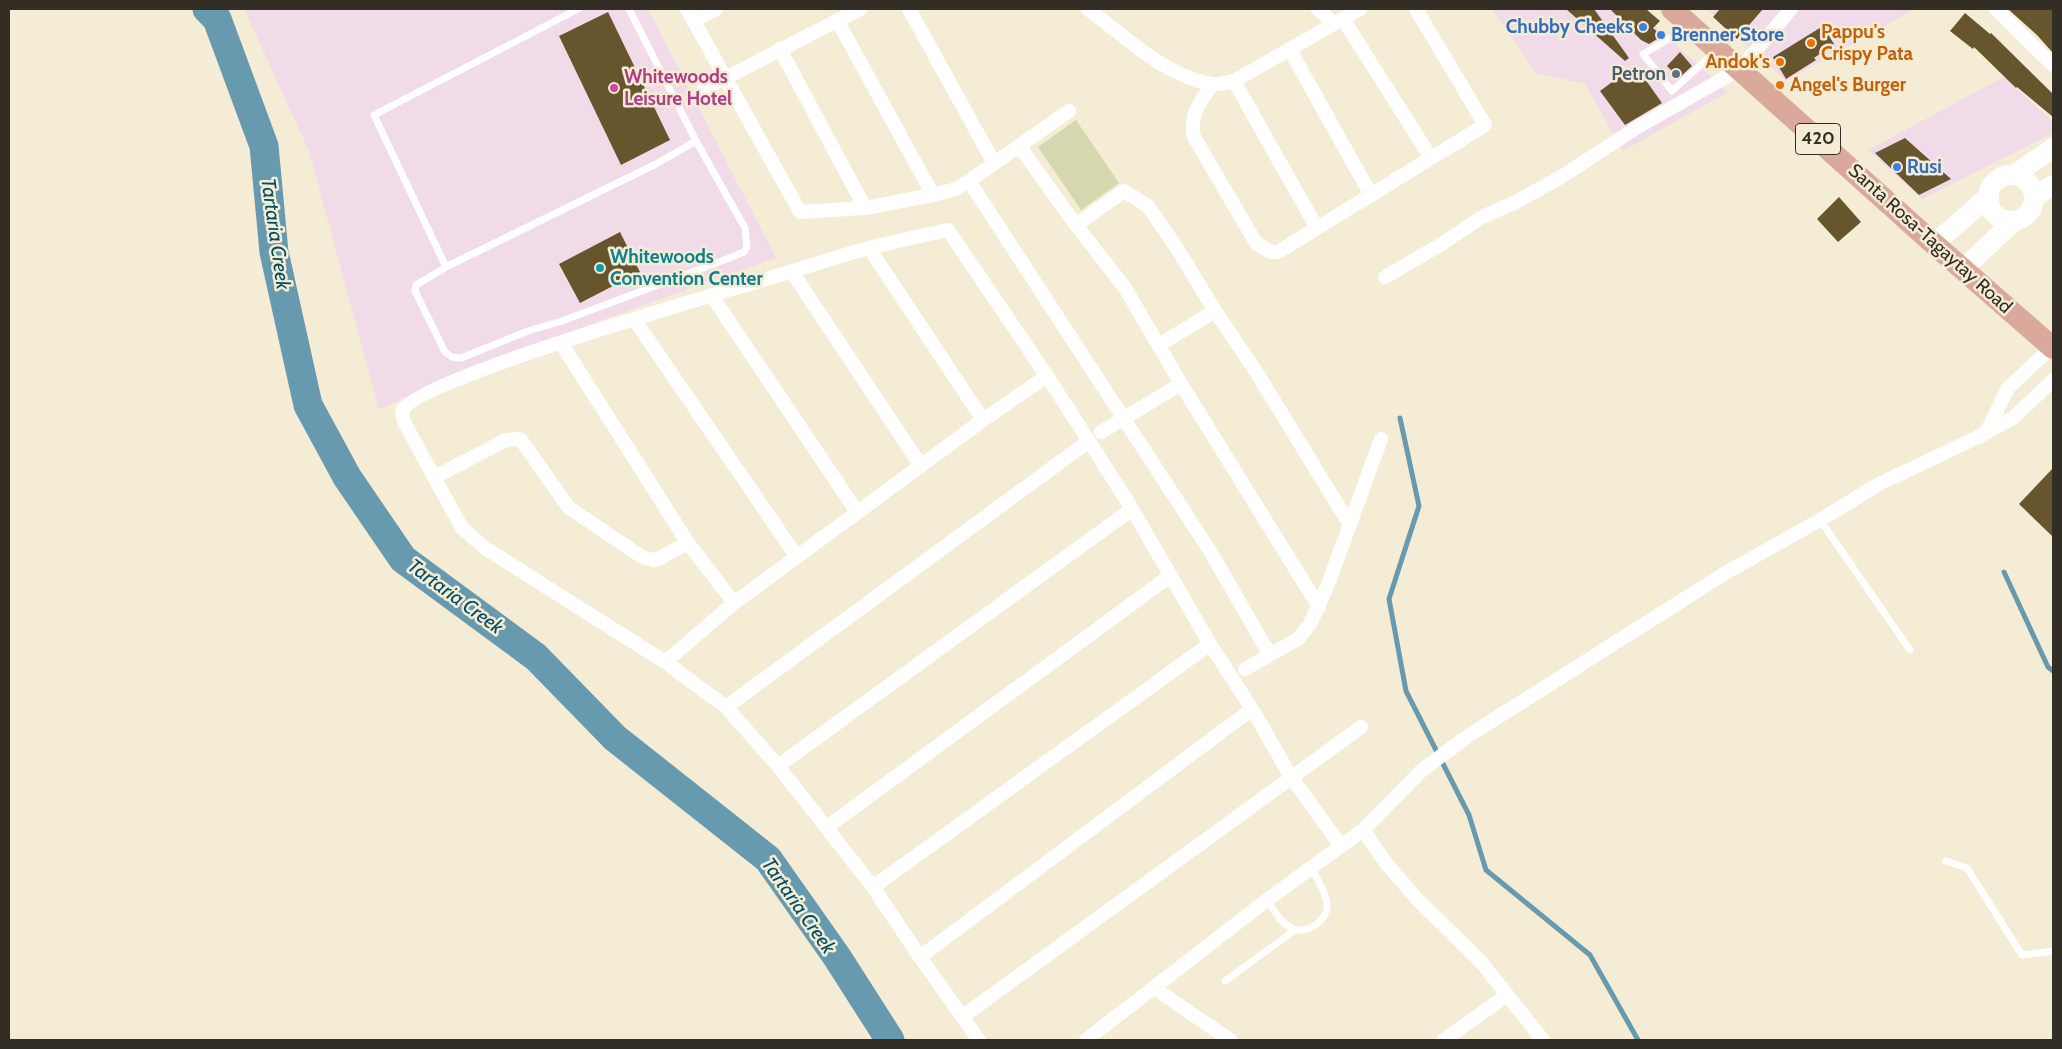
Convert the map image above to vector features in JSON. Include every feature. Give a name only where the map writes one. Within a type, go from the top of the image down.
[{"type":"main road","name":"Santa Rosa-Tagaytay Road","points":[[1672,9],[2053,348]]},
{"type":"street","points":[[716,9],[690,15],[800,212],[865,208],[933,195],[956,188],[1020,147],[1069,112]]},
{"type":"street","points":[[704,89],[860,9]]},
{"type":"street","points":[[908,9],[994,163]]},
{"type":"street","points":[[1088,9],[1167,68],[1188,77],[1213,84],[1234,81],[1360,9]]},
{"type":"street","points":[[1318,9],[1339,21],[1431,158]]},
{"type":"street","points":[[1213,84],[1198,104],[1192,126],[1194,137],[1256,243],[1272,252],[1278,252],[1485,125],[1416,9]]},
{"type":"street","points":[[1385,277],[1440,245],[1482,217],[1514,203],[1561,177],[1636,128],[1740,69],[1791,9]]},
{"type":"street","points":[[1996,9],[2053,65]]},
{"type":"street","points":[[837,20],[933,195]]},
{"type":"street","points":[[780,49],[865,208]]},
{"type":"street","points":[[1290,50],[1371,195]]},
{"type":"street","points":[[1234,81],[1317,228]]},
{"type":"street","points":[[1020,147],[1076,225],[1125,288],[1181,384],[1319,607]]},
{"type":"street","points":[[1934,244],[1989,196],[1995,183],[2006,176],[2014,175],[2053,148]]},
{"type":"street","points":[[1963,269],[2014,221],[2026,216],[2033,204],[2034,197],[2028,182],[2014,175]]},
{"type":"street","points":[[969,181],[1210,551],[1270,656]]},
{"type":"street","points":[[2034,197],[2053,185]]},
{"type":"street","points":[[1076,225],[1124,191],[1148,206],[1260,378],[1350,525]]},
{"type":"street","points":[[1989,196],[1991,209],[1996,215],[2007,221],[2014,221]]},
{"type":"street","points":[[979,1040],[873,887],[778,766],[726,707],[665,662],[485,548],[462,528],[404,422],[402,411],[404,407],[414,399],[474,373],[634,319],[869,248],[948,230],[1089,441],[1132,509],[1210,644],[1252,708],[1291,777],[1341,846]]},
{"type":"street","points":[[869,248],[983,420]]},
{"type":"street","points":[[792,272],[921,466]]},
{"type":"street","points":[[712,296],[858,512]]},
{"type":"street","points":[[1159,345],[1215,311]]},
{"type":"street","points":[[634,319],[797,557]]},
{"type":"street","points":[[561,343],[688,543],[734,603]]},
{"type":"street","points":[[1987,431],[2008,388],[2053,348]]},
{"type":"street","points":[[665,662],[734,603],[983,420],[1047,376]]},
{"type":"street","points":[[1087,1040],[1267,900],[1363,830],[1422,770],[1468,736],[1727,572],[1820,520],[1879,484],[2014,418],[2053,380]]},
{"type":"street","points":[[1101,432],[1181,384]]},
{"type":"street","points":[[1245,669],[1270,656],[1304,633],[1319,607],[1381,439]]},
{"type":"street","points":[[435,477],[506,440],[520,440],[568,507],[642,557],[658,559],[688,543]]},
{"type":"street","points":[[726,707],[1089,441]]},
{"type":"street","points":[[778,766],[1132,509]]},
{"type":"street","points":[[827,827],[1170,576]]},
{"type":"street","points":[[873,887],[1210,644]]},
{"type":"street","points":[[920,957],[1252,708]]},
{"type":"street","points":[[962,1017],[1361,727]]},
{"type":"street","points":[[1363,830],[1386,863],[1417,899],[1481,962],[1543,1040]]},
{"type":"street","points":[[1154,988],[1230,1040]]},
{"type":"street","points":[[1444,1040],[1507,995]]},
{"type":"lane","points":[[446,267],[374,115],[536,29],[578,9]]},
{"type":"lane","points":[[629,9],[696,141],[745,228],[748,248],[738,255],[562,321],[528,331],[460,358],[452,357],[445,352],[415,291],[416,285],[446,267],[656,164],[696,141]]},
{"type":"lane","points":[[1691,26],[1643,54],[1672,91],[1718,49]]},
{"type":"lane","points":[[1820,520],[1910,650]]},
{"type":"lane","points":[[1946,861],[1967,868],[2022,955],[2053,951]]},
{"type":"lane","points":[[1267,900],[1287,926],[1295,930],[1305,930],[1322,920],[1327,912],[1327,903],[1311,868]]},
{"type":"lane","points":[[1225,981],[1295,930]]},
{"type":"shaded area","points":[[244,9],[648,9],[776,258],[460,371],[379,410],[309,151]]},
{"type":"shaded area","points":[[1492,9],[1636,9],[1728,92],[1623,151],[1585,84],[1536,73]]},
{"type":"shaded area","points":[[1707,9],[1914,9],[1786,81]]},
{"type":"shaded area","points":[[2004,77],[2053,122],[2053,133],[1922,199],[1868,150]]},
{"type":"green space","points":[[1076,120],[1119,183],[1081,210],[1038,147]]},
{"type":"building","points":[[1566,9],[1594,9],[1629,58],[1625,61]]},
{"type":"building","points":[[1610,9],[1646,9],[1660,21],[1653,28],[1662,36],[1649,44],[1641,40]]},
{"type":"building","points":[[1720,9],[1763,9],[1737,39],[1713,17]]},
{"type":"building","points":[[2008,9],[2053,9],[2053,53],[2037,35]]},
{"type":"building","name":"Whitewoods Leisure Hotel","points":[[608,12],[670,140],[621,165],[559,36]]},
{"type":"building","points":[[1965,13],[1991,33],[2053,94],[2053,117],[2016,88],[1974,47],[1973,49],[1950,31]]},
{"type":"building","points":[[1823,26],[1834,44],[1814,58],[1816,60],[1786,79],[1773,57]]},
{"type":"building","points":[[1680,52],[1692,66],[1679,78],[1667,66]]},
{"type":"building","points":[[1635,65],[1662,103],[1625,125],[1600,91]]},
{"type":"building","points":[[1905,138],[1951,179],[1919,195],[1875,153]]},
{"type":"building","points":[[1839,197],[1861,222],[1838,242],[1817,219]]},
{"type":"building","name":"Whitewoods Convention Center","points":[[620,232],[640,272],[580,303],[559,264]]},
{"type":"building","points":[[2053,468],[2053,537],[2019,504]]},
{"type":"waterway","name":"Tartaria Creek","points":[[207,9],[217,19],[264,146],[274,252],[308,405],[347,477],[403,559],[536,657],[615,738],[768,859],[837,957],[890,1040]]},
{"type":"waterway","points":[[1400,418],[1419,506],[1389,599],[1406,691],[1469,815],[1486,870],[1590,955],[1638,1040]]},
{"type":"waterway","points":[[2004,572],[2048,667],[2053,671]]},
{"type":"place","name":"Chubby Cheeks","points":[[1643,27]]},
{"type":"place","name":"Brenner Store","points":[[1661,35]]},
{"type":"place","name":"Pappu's Crispy Pata","points":[[1811,43]]},
{"type":"place","name":"Andok's","points":[[1780,62]]},
{"type":"place","name":"Petron","points":[[1676,74]]},
{"type":"place","name":"Angel's Burger","points":[[1780,85]]},
{"type":"place","name":"Whitewoods Leisure Hotel","points":[[614,88]]},
{"type":"place","name":"Rusi","points":[[1897,167]]},
{"type":"place","name":"Whitewoods Convention Center","points":[[600,268]]}]
